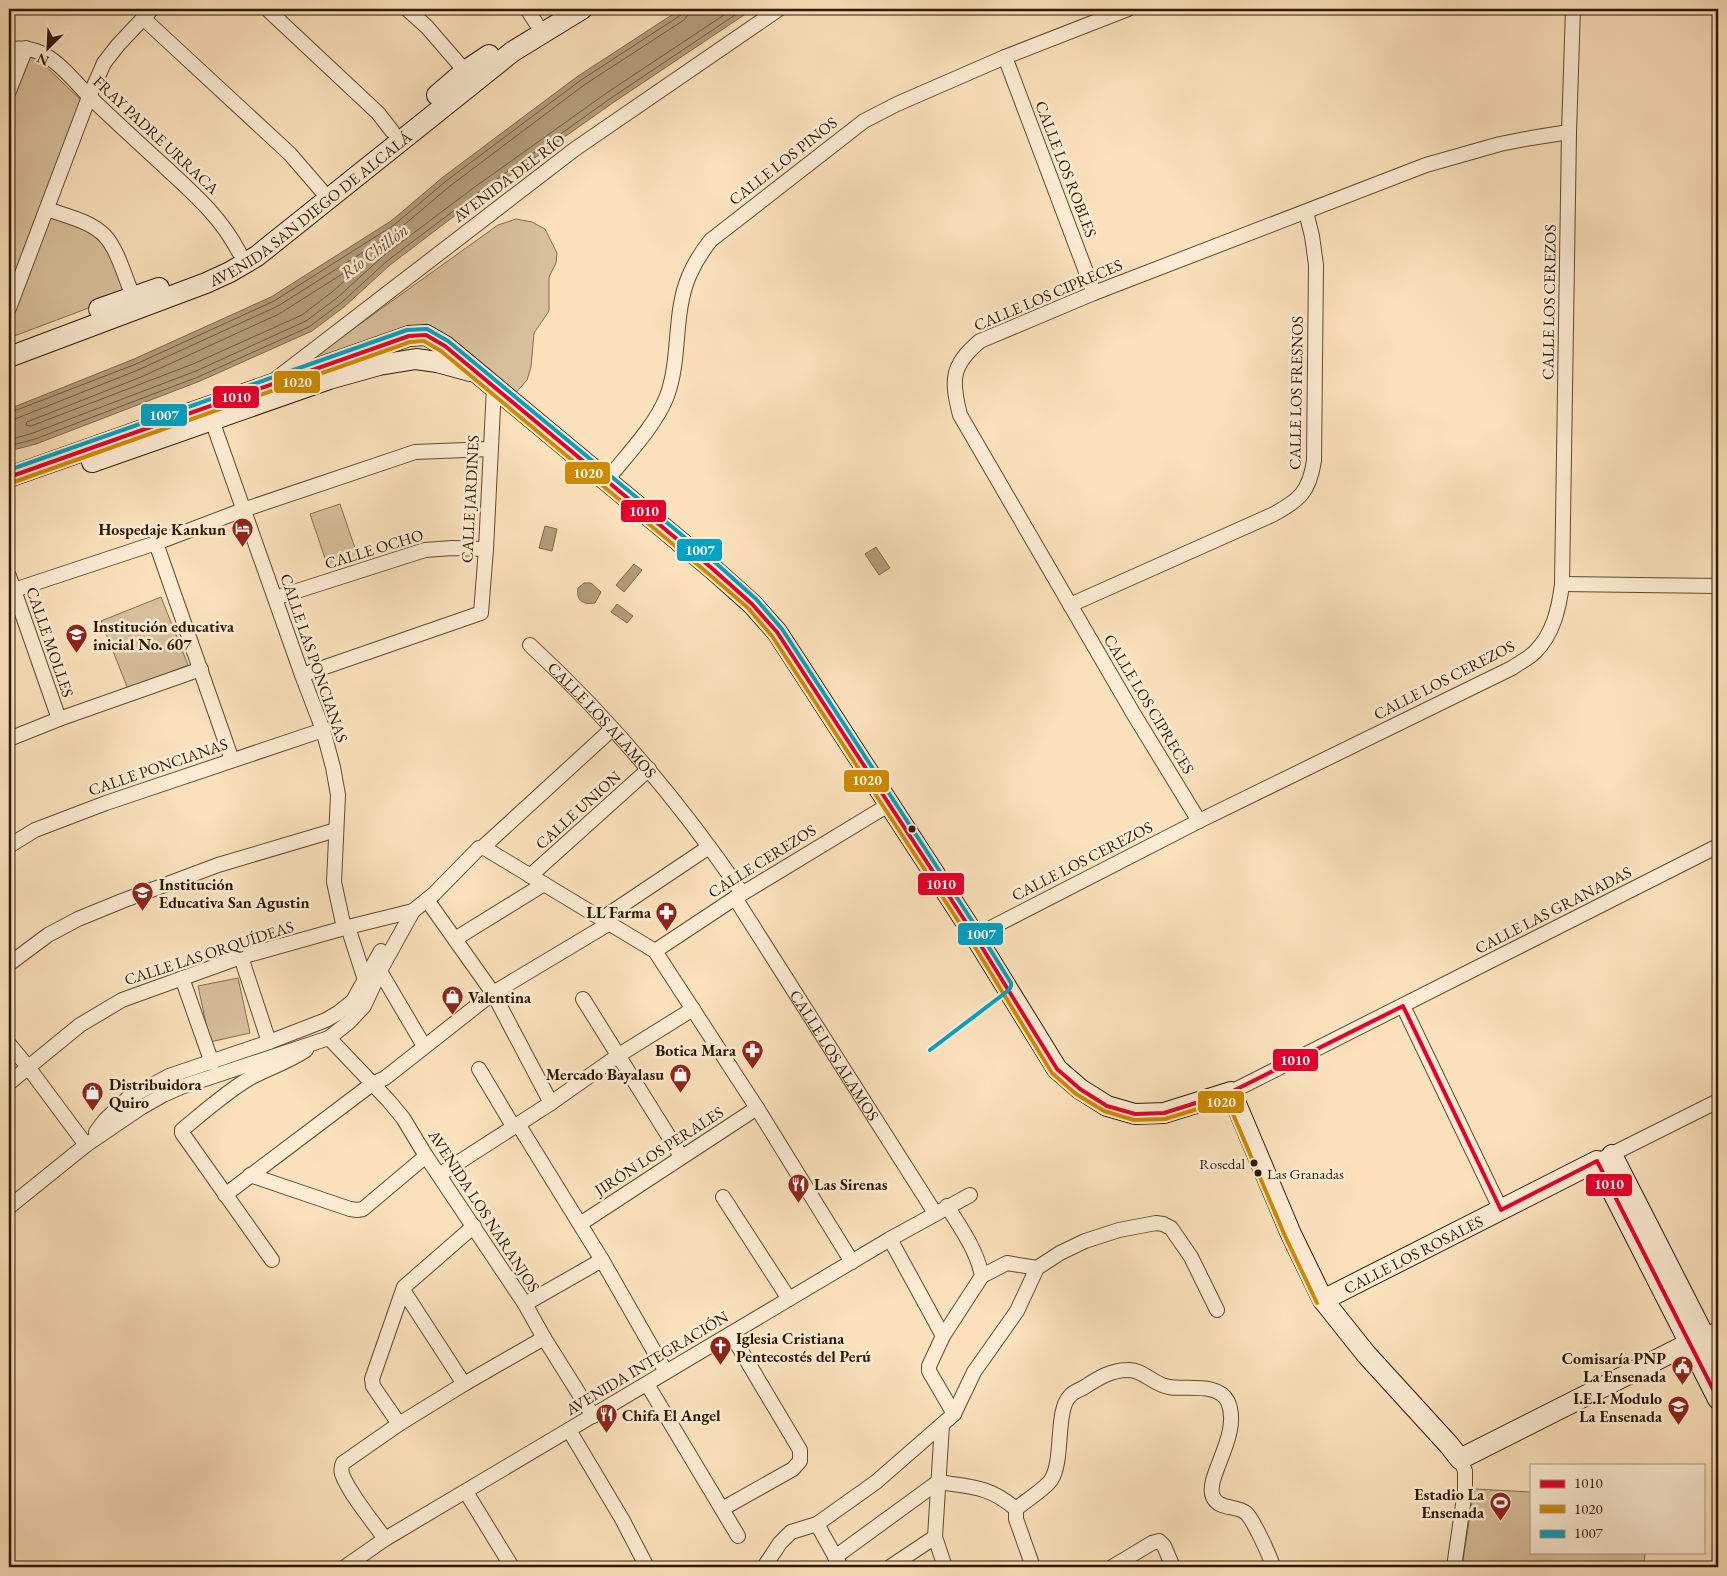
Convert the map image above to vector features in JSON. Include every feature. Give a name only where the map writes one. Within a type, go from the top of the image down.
[{"type":"street","points":[[267,9],[378,113],[392,131]]},
{"type":"street","points":[[407,9],[427,26],[466,71]]},
{"type":"street","name":"AVENIDA SAN DIEGO DE ALCALÁ","points":[[9,343],[133,296],[196,275],[256,243],[531,16],[557,9]]},
{"type":"street","name":"AVENIDA SAN DIEGO DE ALCALÁ","points":[[9,357],[188,290],[230,272],[258,256],[512,52],[582,9]]},
{"type":"street","name":"AVENIDA DEL RÍO","points":[[267,386],[575,149],[779,9]]},
{"type":"street","name":"CALLE LOS PINOS","points":[[606,481],[658,414],[667,396],[673,374],[683,299],[688,277],[698,257],[711,240],[864,121],[897,104],[1005,57],[1128,9]]},
{"type":"street","name":"CALLE LOS CEREZOS","points":[[975,936],[1199,821],[1512,668],[1534,653],[1551,630],[1560,606],[1562,584],[1569,132],[1573,9]]},
{"type":"street","points":[[9,308],[89,97],[104,63],[147,14],[290,154],[321,190]]},
{"type":"street","points":[[9,91],[26,48]]},
{"type":"street","name":"FRAY PADRE URRACA","points":[[9,49],[26,48],[47,56],[200,199],[219,219],[239,252]]},
{"type":"street","name":"CALLE LOS ROBLES","points":[[1005,57],[1094,293]]},
{"type":"street","name":"CALLE LOS CIPRECES","points":[[1199,821],[1070,605],[960,414],[954,392],[956,371],[966,353],[980,341],[1094,293],[1426,165],[1500,144],[1569,132]]},
{"type":"street","points":[[47,210],[83,222],[104,234],[112,244],[133,296]]},
{"type":"street","name":"CALLE LOS FRESNOS","points":[[1070,605],[1272,515],[1287,507],[1303,494],[1311,479],[1314,451],[1316,266],[1312,236],[1306,212]]},
{"type":"street","points":[[9,491],[210,414],[267,386],[408,336],[426,335],[445,346],[714,570],[752,604],[777,632],[975,936],[1056,1069],[1080,1090],[1107,1106],[1135,1114],[1164,1113],[1231,1092],[1291,1234],[1323,1300],[1366,1354],[1460,1459],[1465,1471],[1465,1491],[1454,1567]]},
{"type":"street","points":[[9,477],[210,414],[379,365],[413,359],[437,362],[477,373]]},
{"type":"street","name":"CALLE JARDINES","points":[[302,675],[481,613],[494,387]]},
{"type":"street","name":"CALLE LAS PONCIANAS","points":[[210,414],[323,730],[338,795],[334,882],[346,928],[365,980]]},
{"type":"street","points":[[14,590],[156,543],[244,510],[415,452],[490,449]]},
{"type":"street","points":[[156,543],[232,760]]},
{"type":"street","name":"CALLE OCHO","points":[[275,598],[425,550],[452,548],[486,549]]},
{"type":"street","name":"CALLE MOLLES","points":[[9,576],[59,719]]},
{"type":"street","points":[[1562,584],[1718,586]]},
{"type":"street","name":"CALLE LOS ALAMOS","points":[[530,645],[562,674],[649,769],[709,846],[739,896],[941,1210],[974,1251],[982,1276]]},
{"type":"street","points":[[9,739],[59,719],[201,669]]},
{"type":"street","points":[[86,1145],[105,1120],[128,1098],[169,1076],[212,1063],[338,1014],[353,1001],[407,913],[427,900],[479,848],[482,848],[612,729]]},
{"type":"street","name":"CALLE PONCIANAS","points":[[9,846],[35,830],[106,803],[323,730]]},
{"type":"street","name":"CALLE UNION","points":[[530,876],[649,769]]},
{"type":"street","name":"CALLE CEREZOS","points":[[655,951],[739,896],[890,804]]},
{"type":"street","points":[[9,964],[48,935],[87,916],[218,865],[336,830]]},
{"type":"street","points":[[225,1195],[372,1084],[385,1078],[493,993],[606,921],[709,846]]},
{"type":"street","name":"CALLE LAS GRANADAS","points":[[1231,1092],[1718,846]]},
{"type":"street","points":[[482,848],[655,951],[757,1108],[852,1262]]},
{"type":"street","points":[[455,939],[544,884]]},
{"type":"street","points":[[427,900],[493,993],[551,1103]]},
{"type":"street","points":[[272,1260],[183,1136],[182,1130],[239,1085],[284,1063],[327,1038],[360,1011],[380,973],[407,913]]},
{"type":"street","name":"CALLE LAS ORQUÍDEAS","points":[[9,1083],[80,1025],[122,1000],[241,957],[407,913]]},
{"type":"street","points":[[241,957],[269,1042]]},
{"type":"street","points":[[380,973],[424,1046]]},
{"type":"street","points":[[182,978],[212,1063]]},
{"type":"street","points":[[583,999],[681,1156]]},
{"type":"street","points":[[1403,1006],[1501,1210]]},
{"type":"street","points":[[439,1175],[551,1103],[619,1055],[693,1009]]},
{"type":"street","points":[[9,1207],[86,1145],[142,1107],[175,1090],[327,1038]]},
{"type":"street","name":"AVENIDA LOS NARANJOS","points":[[327,1038],[388,1100],[403,1118],[426,1156],[525,1304],[593,1416]]},
{"type":"street","points":[[9,1044],[86,1145]]},
{"type":"street","points":[[479,1069],[580,1224],[666,1372]]},
{"type":"street","name":"CALLE LOS ROSALES","points":[[1323,1300],[1718,1101]]},
{"type":"street","name":"JIRÓN LOS PERALES","points":[[580,1224],[681,1156],[757,1108]]},
{"type":"street","points":[[250,1175],[357,1210],[363,1208],[426,1156]]},
{"type":"street","points":[[1604,1158],[1718,1363]]},
{"type":"street","name":"AVENIDA INTEGRACIÓN","points":[[345,1567],[385,1539],[890,1239],[970,1195]]},
{"type":"street","points":[[723,1198],[790,1299]]},
{"type":"street","points":[[764,1567],[780,1543],[791,1532],[817,1524],[876,1482],[954,1414],[974,1372],[1016,1311],[1037,1268],[1060,1253],[1085,1241],[1119,1230],[1156,1223],[1163,1224],[1171,1228],[1191,1257],[1217,1310]]},
{"type":"street","points":[[399,1424],[373,1386],[372,1379],[404,1286],[474,1226]]},
{"type":"street","points":[[890,1239],[943,1336]]},
{"type":"street","points":[[525,1304],[602,1260]]},
{"type":"street","points":[[954,1414],[929,1369],[943,1336],[982,1276],[1007,1263],[1037,1268]]},
{"type":"street","points":[[403,1290],[464,1384]]},
{"type":"street","points":[[722,1509],[793,1469],[800,1461],[800,1450],[731,1334]]},
{"type":"street","points":[[1460,1459],[1704,1336]]},
{"type":"street","points":[[1704,1336],[1718,1399]]},
{"type":"street","points":[[385,1539],[357,1500],[343,1475],[341,1469],[345,1460],[464,1384],[544,1338]]},
{"type":"street","points":[[1016,1509],[1051,1481],[1057,1462],[1063,1415],[1069,1396],[1100,1376],[1129,1369],[1141,1373],[1163,1386],[1205,1389],[1218,1392],[1227,1400],[1232,1413],[1231,1427],[1212,1485],[1212,1493],[1218,1503],[1248,1514],[1273,1567]]},
{"type":"street","points":[[647,1384],[738,1536]]},
{"type":"street","points":[[942,1425],[935,1537],[946,1567]]},
{"type":"street","points":[[569,1430],[622,1519],[647,1567]]},
{"type":"street","points":[[817,1524],[838,1562],[938,1482],[982,1488],[1003,1498],[1016,1509],[1016,1519],[1033,1567]]},
{"type":"street","points":[[466,1492],[512,1567]]},
{"type":"street","points":[[890,1567],[935,1537]]},
{"type":"street","points":[[1112,1567],[1152,1542],[1159,1541],[1164,1546],[1173,1567]]},
{"type":"shaded area","points":[[27,56],[39,60],[81,100],[9,295],[9,105]]},
{"type":"shaded area","points":[[49,214],[100,236],[128,293],[9,338],[9,320]]},
{"type":"shaded area","points":[[516,219],[532,222],[545,229],[557,253],[556,263],[549,277],[549,311],[534,333],[531,367],[527,380],[513,396],[427,326],[300,367],[498,225]]},
{"type":"shaded area","points":[[340,504],[358,557],[328,567],[310,514]]},
{"type":"shaded area","points":[[161,597],[188,665],[128,689],[101,621]]},
{"type":"shaded area","points":[[238,978],[250,1033],[210,1042],[198,986]]},
{"type":"shaded area","name":"Estadio La Ensenada","points":[[1474,1489],[1530,1492],[1530,1554],[1645,1554],[1644,1567],[1462,1567]]},
{"type":"water","name":"Río Chillón","points":[[681,9],[753,9],[614,102],[478,198],[390,265],[344,307],[312,331],[200,381],[36,444],[9,451],[9,409],[134,359],[271,297],[391,221],[443,177],[578,76]]},
{"type":"water","points":[[545,526],[557,529],[552,551],[539,548]]},
{"type":"water","points":[[876,547],[890,568],[879,575],[865,554]]},
{"type":"water","points":[[634,564],[642,570],[624,592],[616,585]]},
{"type":"water","points":[[584,583],[591,583],[601,592],[595,603],[584,603],[579,599],[578,588]]},
{"type":"water","points":[[617,604],[633,616],[627,623],[611,612]]},
{"type":"transit line","name":"1007","points":[[9,470],[407,330],[427,329],[448,341],[718,565],[756,599],[782,629],[1011,983],[1009,990],[930,1050]]},
{"type":"transit line","name":"1010","points":[[9,477],[409,336],[426,335],[445,346],[714,570],[752,604],[777,632],[975,936],[1057,1069],[1080,1089],[1107,1106],[1135,1114],[1164,1113],[1231,1092],[1403,1006],[1501,1210],[1597,1161],[1718,1399]]},
{"type":"transit line","name":"1020","points":[[11,483],[410,342],[424,341],[441,351],[710,575],[748,608],[772,636],[970,939],[1052,1073],[1076,1094],[1104,1111],[1134,1120],[1165,1119],[1227,1100],[1285,1236],[1317,1303]]},
{"type":"place","name":"Hospedaje Kankun","points":[[242,548]]},
{"type":"place","name":"Institución educativa inicial No. 607","points":[[77,654]]},
{"type":"place","name":"Institución Educativa San Agustin","points":[[143,912]]},
{"type":"place","name":"LL Farma","points":[[667,931]]},
{"type":"place","name":"Valentina","points":[[452,1016]]},
{"type":"place","name":"Botica Mara","points":[[752,1069]]},
{"type":"place","name":"Mercado Bayalasu","points":[[680,1093]]},
{"type":"place","name":"Distribuidora Quiro","points":[[93,1112]]},
{"type":"place","name":"Rosedal","points":[[1254,1163]]},
{"type":"place","name":"Las Granadas","points":[[1258,1173]]},
{"type":"place","name":"Las Sirenas","points":[[798,1203]]},
{"type":"place","name":"Iglesia Cristiana Pentecostés del Perú","points":[[720,1366]]},
{"type":"place","name":"Comisaría PNP La Ensenada","points":[[1682,1386]]},
{"type":"place","name":"I.E.I. Modulo La Ensenada","points":[[1678,1426]]},
{"type":"place","name":"Chifa El Angel","points":[[606,1434]]},
{"type":"place","name":"Estadio La Ensenada","points":[[1500,1522]]}]
